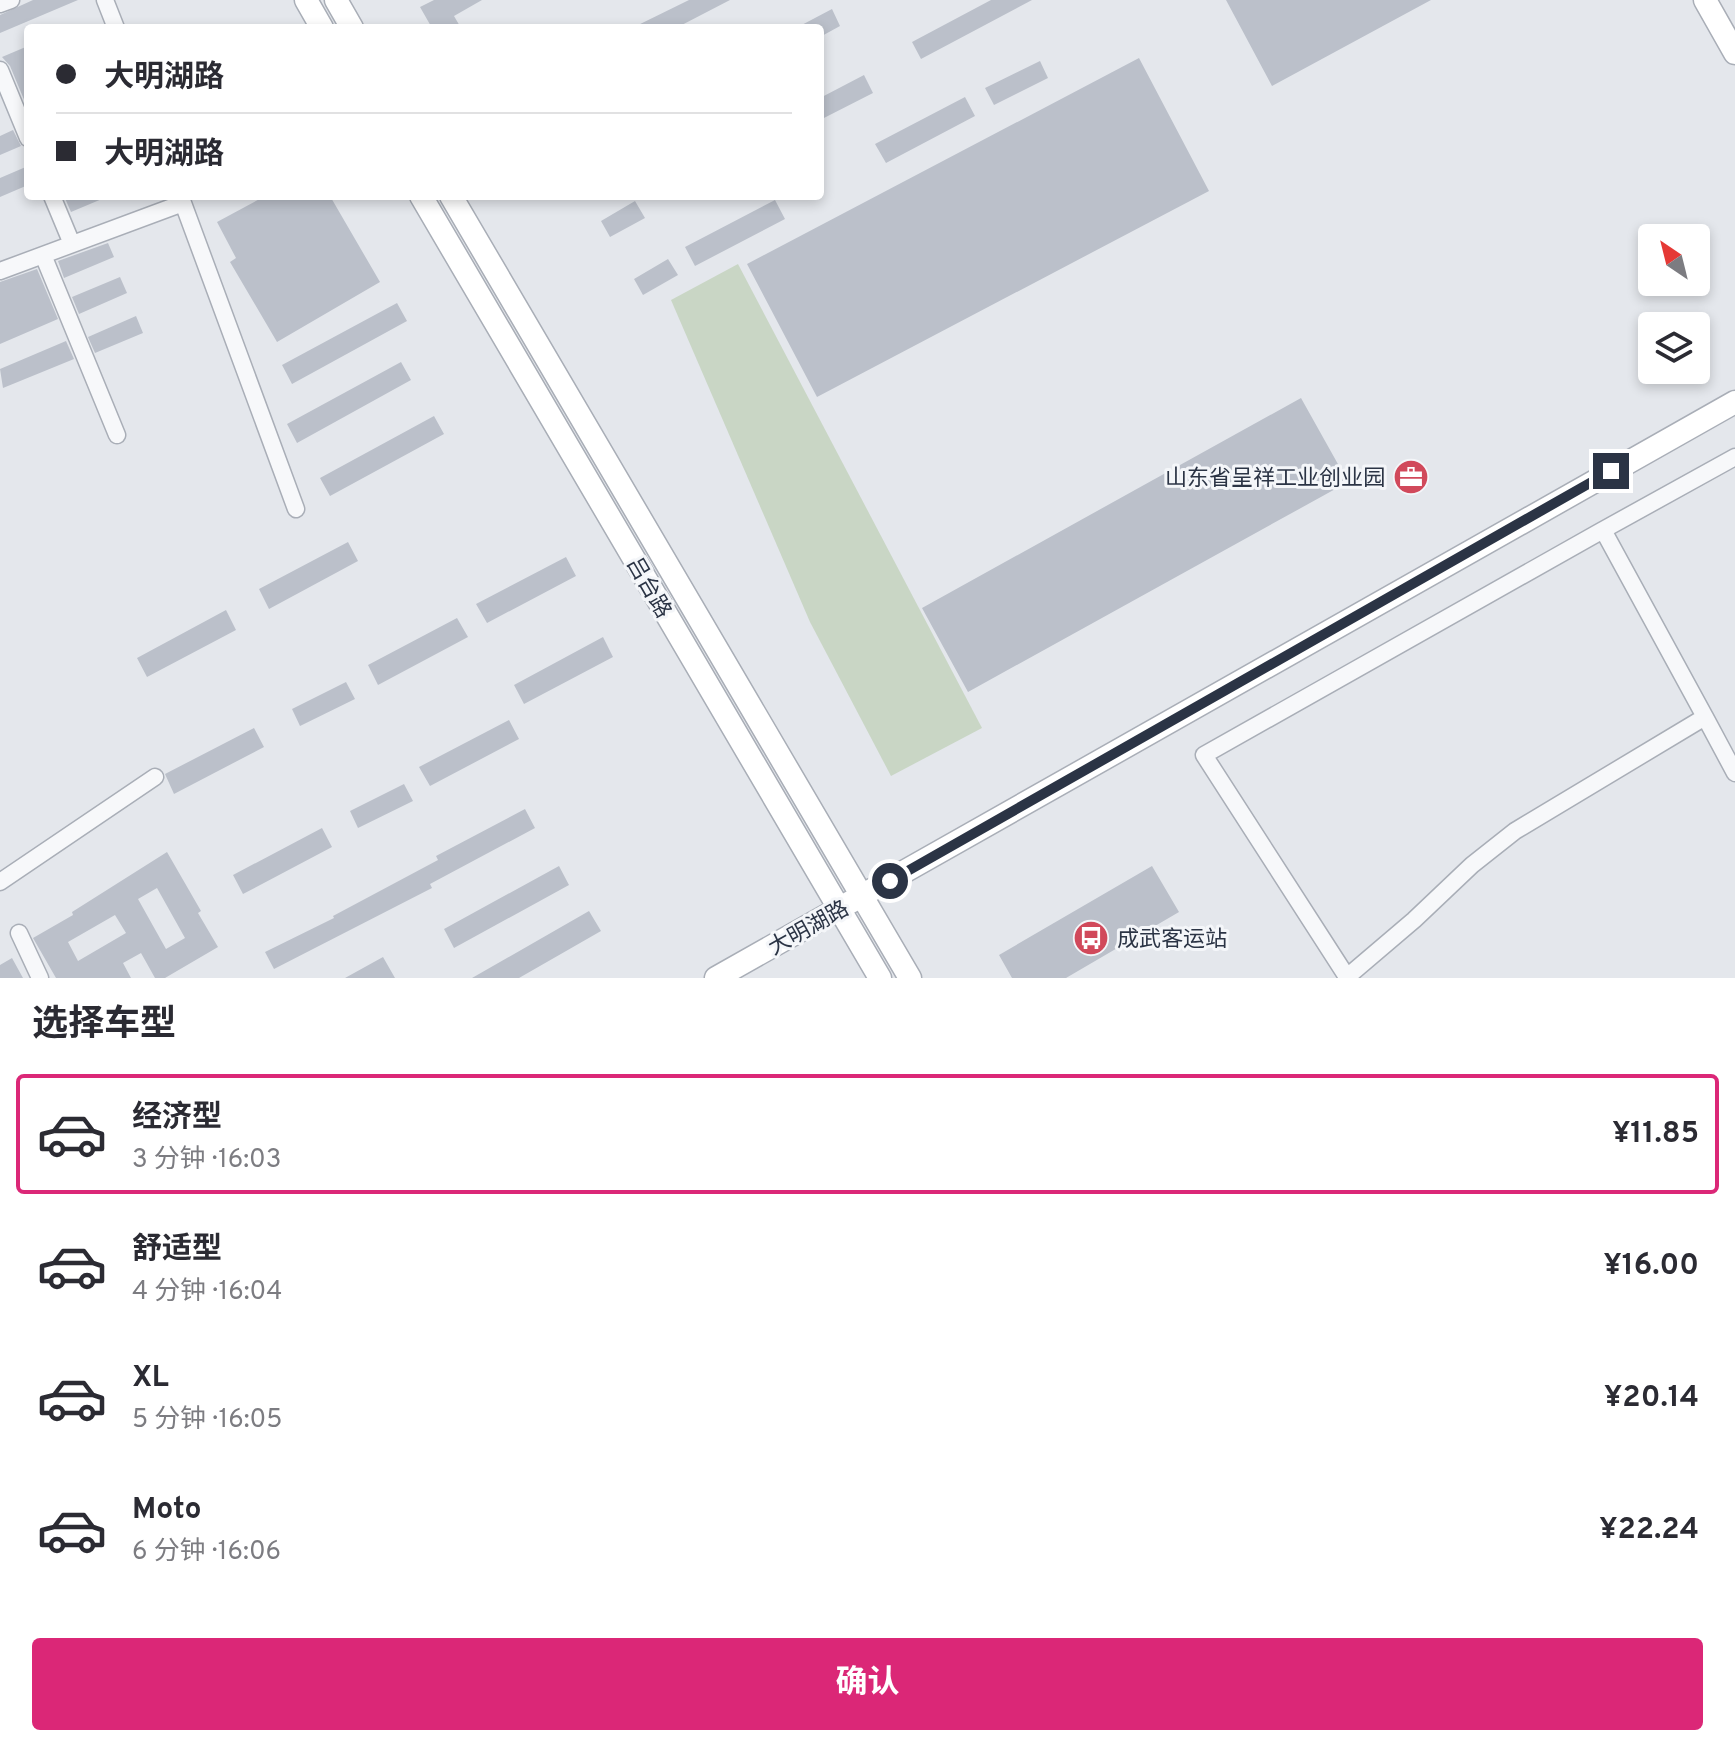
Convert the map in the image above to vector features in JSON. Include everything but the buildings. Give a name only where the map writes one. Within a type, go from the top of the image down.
[{"type":"main road","points":[[306,0],[320,24]]},
{"type":"main road","points":[[336,0],[350,24]]},
{"type":"main road","points":[[1705,0],[1735,53]]},
{"type":"main road","name":"吕台路","points":[[423,200],[880,978]]},
{"type":"main road","name":"吕台路","points":[[453,200],[910,978]]},
{"type":"main road","name":"大明湖路","points":[[716,978],[1735,402]]},
{"type":"street","points":[[0,4],[11,0]]},
{"type":"street","points":[[105,0],[114,24]]},
{"type":"street","points":[[0,70],[24,128]]},
{"type":"street","points":[[54,200],[72,244]]},
{"type":"street","points":[[0,271],[179,200]]},
{"type":"street","points":[[181,200],[296,509]]},
{"type":"street","points":[[43,255],[117,435]]},
{"type":"street","points":[[1705,717],[1515,831],[1472,865],[1347,978],[1204,755],[1735,457]]},
{"type":"street","points":[[1603,530],[1735,773]]},
{"type":"street","points":[[0,882],[155,777]]},
{"type":"street","points":[[19,933],[40,978]]},
{"type":"green space","points":[[738,264],[982,728],[891,776],[810,622],[671,300]]},
{"type":"place","name":"山东省呈祥工业创业园","points":[[1411,477]]},
{"type":"place","name":"成武客运站","points":[[1091,938]]},
{"type":"route","points":[[890,881],[1611,471]]}]
